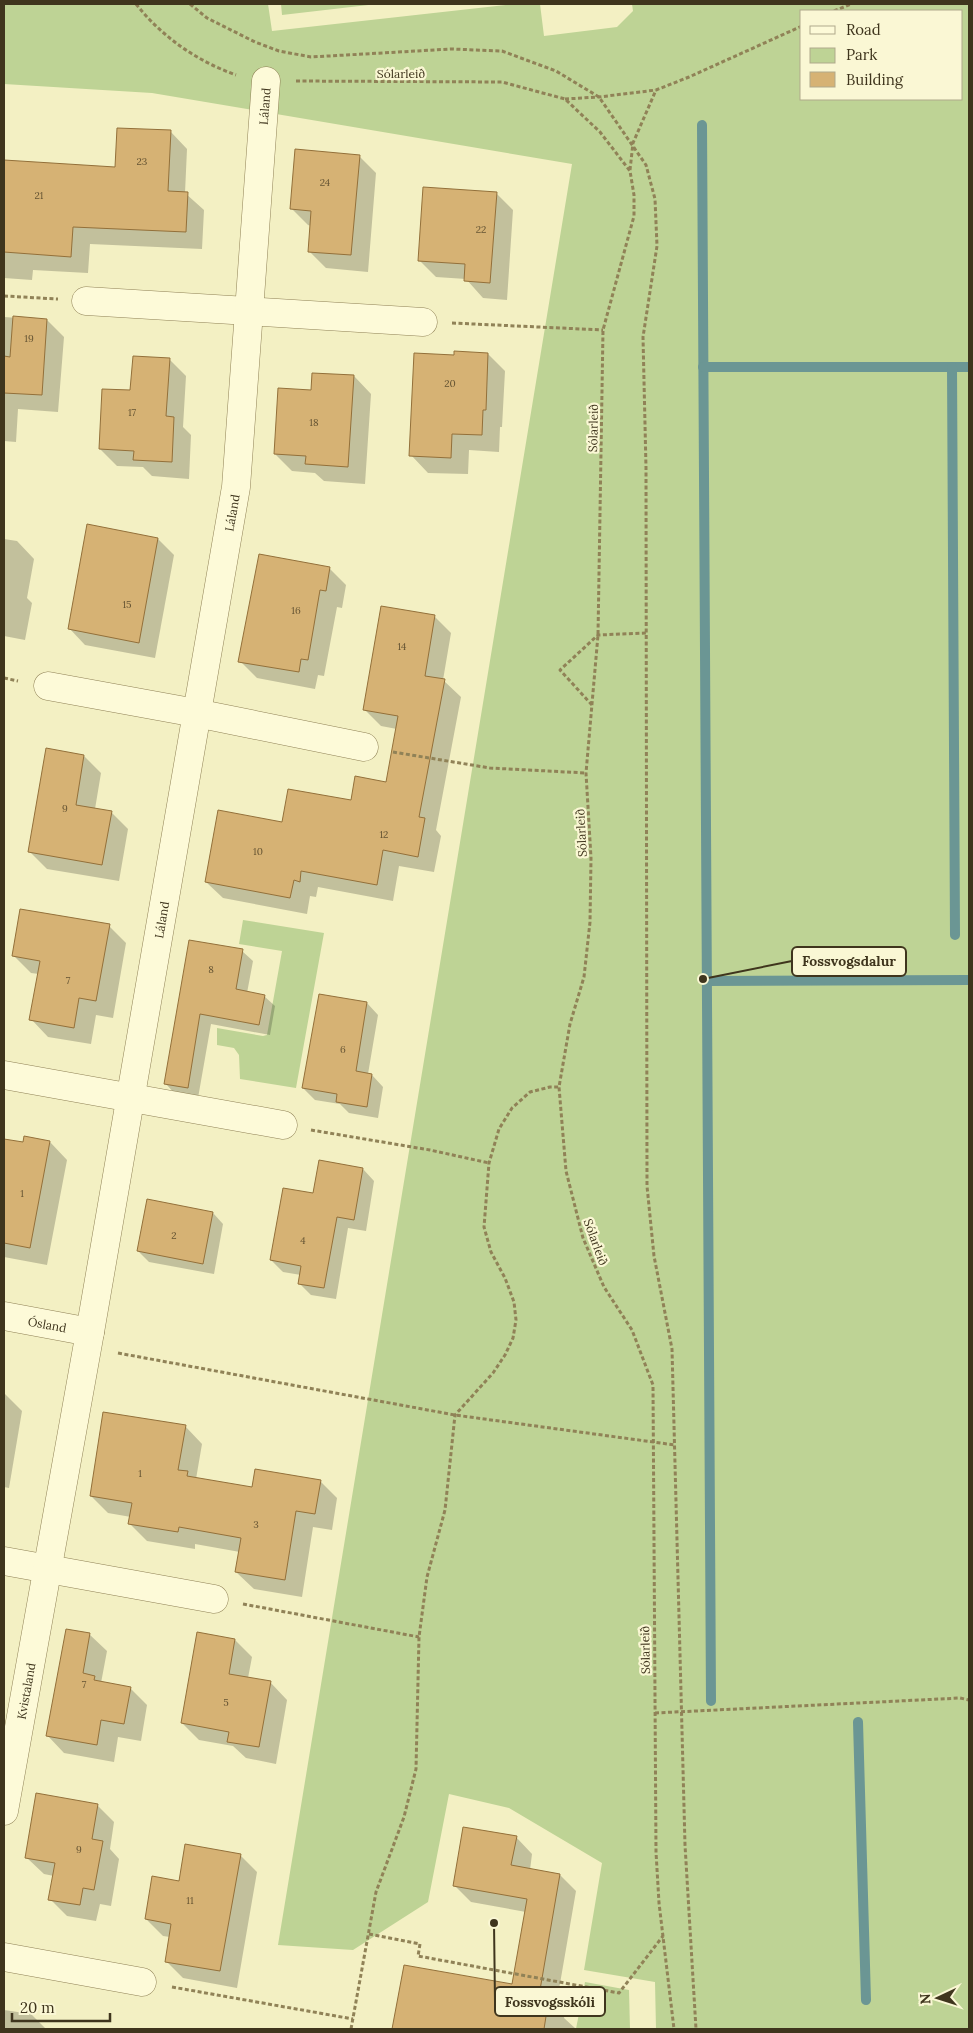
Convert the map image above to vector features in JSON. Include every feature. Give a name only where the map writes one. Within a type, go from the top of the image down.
[{"type":"street","name":"Láland","points":[[88,1340],[236,487],[266,81]]},
{"type":"street","points":[[86,301],[423,322]]},
{"type":"street","points":[[48,686],[196,713],[364,747]]},
{"type":"street","points":[[4,1075],[283,1125]]},
{"type":"street","name":"Ósland","points":[[4,1316],[88,1340]]},
{"type":"street","name":"Kvistaland","points":[[4,1811],[88,1340]]},
{"type":"street","points":[[4,1561],[214,1599]]},
{"type":"street","points":[[4,1957],[142,1982]]},
{"type":"path","name":"Sólarleið","points":[[136,4],[159,30],[192,54],[224,70],[253,81],[502,82],[565,99],[600,132],[630,171],[634,195],[634,216],[627,248],[603,330],[598,635],[586,772],[591,858],[590,922],[584,977],[570,1024],[559,1087],[566,1172],[583,1238],[604,1287],[632,1330],[653,1385],[656,1861],[674,2029]]},
{"type":"path","name":"Sólarleið","points":[[190,4],[207,18],[254,42],[279,51],[311,56],[451,49],[502,50],[556,71],[600,97],[633,143],[646,165],[652,190],[657,246],[643,337],[647,633],[647,1186],[654,1256],[672,1349],[687,1889],[696,2029]]},
{"type":"path","points":[[836,10],[851,4]]},
{"type":"path","points":[[565,99],[656,90],[800,27]]},
{"type":"path","points":[[630,171],[633,143],[656,90]]},
{"type":"path","points":[[4,296],[86,301]]},
{"type":"path","points":[[423,322],[603,330]]},
{"type":"path","points":[[592,705],[560,670],[598,635],[647,633]]},
{"type":"path","points":[[364,747],[490,768],[586,772]]},
{"type":"path","points":[[351,2029],[376,1892],[404,1817],[416,1768],[419,1637],[427,1578],[445,1510],[455,1416],[505,1355],[513,1338],[516,1320],[514,1302],[505,1278],[491,1252],[484,1227],[489,1164],[500,1129],[512,1108],[530,1092],[550,1087],[559,1087]]},
{"type":"path","points":[[283,1125],[430,1150],[489,1164]]},
{"type":"path","points":[[88,1340],[455,1416],[675,1445]]},
{"type":"path","points":[[214,1599],[419,1637]]},
{"type":"path","points":[[655,1713],[960,1698],[969,1700]]},
{"type":"path","points":[[369,1934],[420,1944],[418,1956],[619,1993],[663,1936]]},
{"type":"path","points":[[142,1982],[353,2019]]},
{"type":"green space","points":[[4,4],[268,4],[272,31],[515,4],[540,4],[544,36],[617,27],[633,11],[632,4],[969,4],[969,2029],[656,2029],[655,1982],[584,1970],[602,1863],[509,1808],[449,1794],[428,1902],[353,1950],[278,1945],[572,164],[152,93],[4,84]]},
{"type":"green space","points":[[281,4],[377,4],[282,15]]},
{"type":"green space","points":[[243,920],[324,933],[296,1088],[240,1079],[239,1055],[234,1048],[217,1045],[217,1028],[263,1036],[267,1035],[282,951],[239,944]]},
{"type":"green space","points":[[585,1982],[629,1990],[630,2029],[576,2029]]},
{"type":"building","points":[[117,128],[171,130],[168,191],[188,192],[186,232],[73,227],[71,257],[4,252],[4,160],[115,167]]},
{"type":"building","points":[[295,149],[360,155],[351,255],[308,252],[311,211],[290,209]]},
{"type":"building","points":[[423,187],[497,192],[490,283],[464,281],[465,264],[418,261]]},
{"type":"building","points":[[13,316],[47,319],[42,395],[4,393],[4,356],[10,357]]},
{"type":"building","points":[[454,351],[488,353],[486,410],[483,410],[482,435],[452,434],[451,458],[409,456],[414,353],[454,355]]},
{"type":"building","points":[[133,356],[170,358],[166,416],[174,417],[172,462],[133,460],[134,451],[99,449],[102,389],[130,390]]},
{"type":"building","points":[[312,373],[354,375],[348,467],[305,464],[306,456],[274,454],[278,388],[311,390]]},
{"type":"building","points":[[87,524],[158,538],[139,643],[68,629]]},
{"type":"building","points":[[259,554],[330,567],[326,591],[320,590],[308,660],[301,659],[299,672],[238,662]]},
{"type":"building","points":[[381,606],[435,615],[425,676],[445,679],[419,817],[425,818],[418,857],[383,850],[377,885],[301,871],[300,882],[294,880],[290,898],[205,882],[218,810],[282,822],[288,789],[351,800],[355,776],[386,782],[398,716],[363,710]]},
{"type":"building","points":[[46,748],[84,755],[76,805],[112,811],[102,865],[28,852]]},
{"type":"building","points":[[20,909],[110,924],[96,1001],[79,998],[74,1028],[29,1020],[40,961],[12,956]]},
{"type":"building","points":[[189,940],[243,949],[236,989],[265,995],[259,1025],[200,1014],[188,1088],[164,1084]]},
{"type":"building","points":[[319,994],[367,1002],[356,1071],[372,1074],[367,1107],[336,1102],[337,1094],[302,1088]]},
{"type":"building","points":[[24,1136],[50,1141],[30,1248],[4,1243],[4,1139],[23,1142]]},
{"type":"building","points":[[319,1160],[363,1168],[354,1220],[337,1217],[324,1288],[298,1284],[301,1266],[270,1260],[283,1188],[313,1193]]},
{"type":"building","points":[[147,1199],[213,1212],[203,1264],[137,1251]]},
{"type":"building","points":[[103,1412],[186,1425],[178,1470],[188,1471],[187,1476],[252,1487],[255,1469],[321,1480],[315,1514],[296,1511],[285,1580],[235,1572],[241,1538],[179,1527],[178,1532],[128,1524],[132,1503],[90,1496]]},
{"type":"building","points":[[66,1629],[90,1633],[83,1673],[95,1676],[94,1680],[131,1687],[124,1724],[101,1720],[97,1745],[46,1736]]},
{"type":"building","points":[[197,1632],[235,1639],[229,1674],[271,1681],[259,1747],[227,1742],[229,1732],[181,1723]]},
{"type":"building","points":[[36,1793],[98,1804],[92,1839],[103,1841],[94,1890],[83,1888],[80,1905],[48,1900],[55,1863],[25,1858]]},
{"type":"building","points":[[463,1827],[517,1836],[511,1865],[560,1874],[540,1990],[550,1991],[544,2029],[392,2029],[404,1965],[512,1984],[527,1899],[453,1886]]},
{"type":"building","points":[[185,1844],[241,1854],[220,1971],[165,1962],[171,1924],[145,1919],[152,1876],[179,1881]]},
{"type":"waterway","points":[[702,125],[711,1701]]},
{"type":"waterway","points":[[703,367],[969,367]]},
{"type":"waterway","points":[[952,367],[955,935]]},
{"type":"waterway","points":[[706,981],[969,980]]},
{"type":"waterway","points":[[858,1722],[866,2000]]},
{"type":"place","name":"Fossvogsdalur","points":[[703,979]]},
{"type":"place","name":"Fossvogsskóli","points":[[494,1923]]}]
